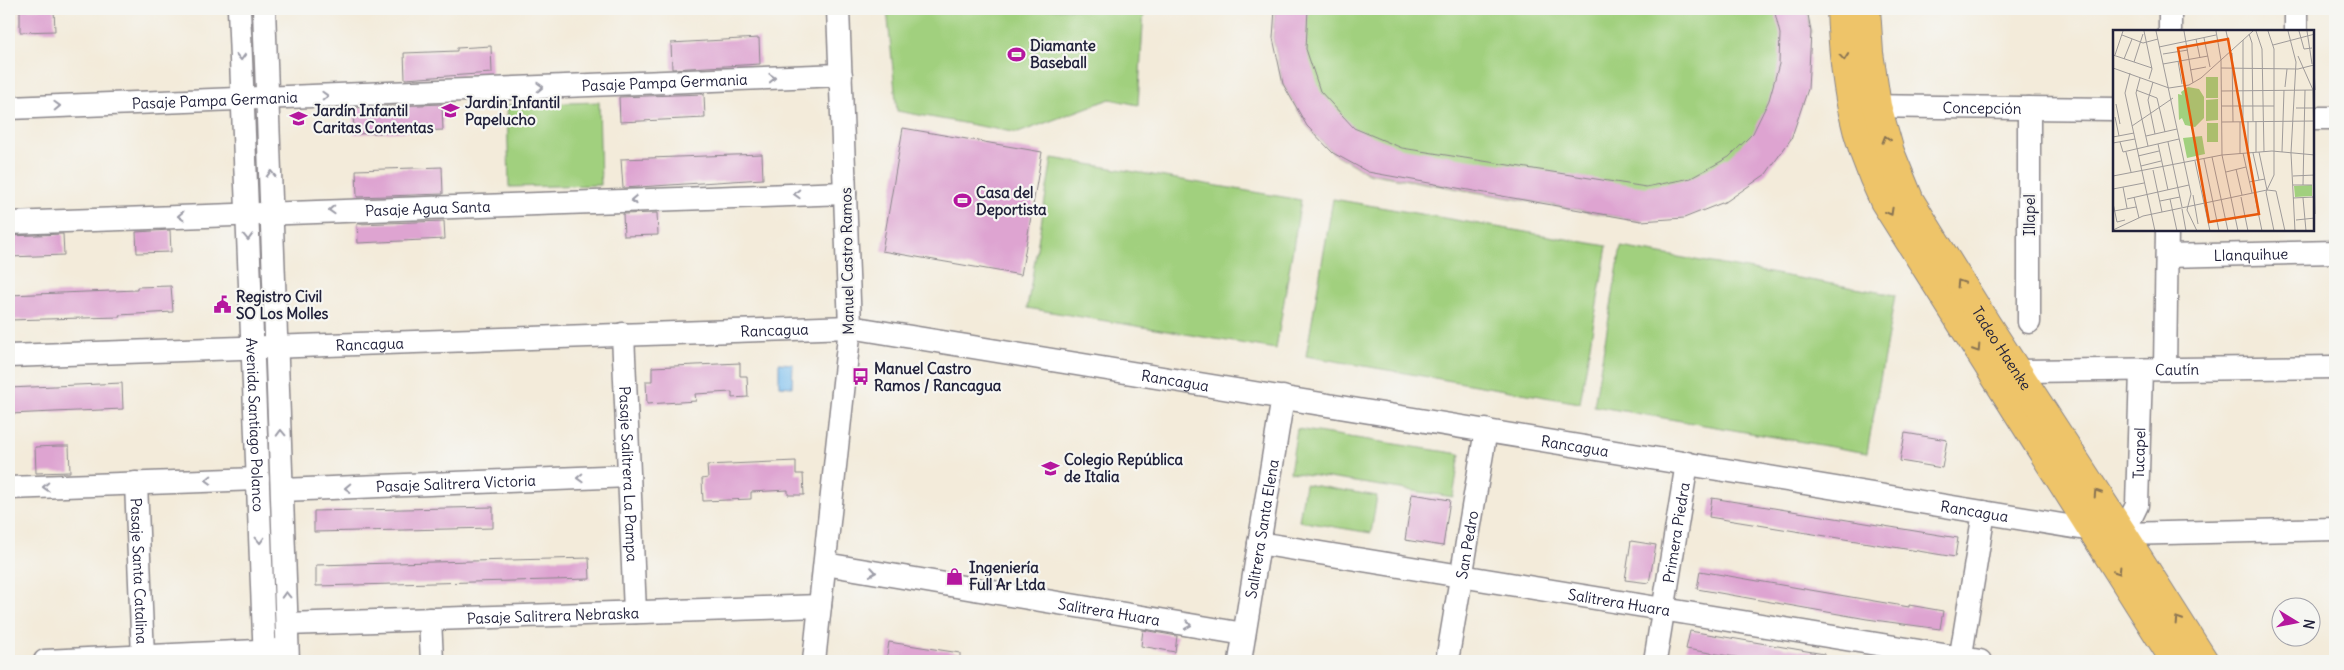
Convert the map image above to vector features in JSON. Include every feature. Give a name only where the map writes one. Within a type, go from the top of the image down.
[{"type":"main road","name":"Tadeo Haenke","points":[[1841,9],[1846,79],[1890,152],[1910,201],[2204,661]]},
{"type":"main road","name":"Tadeo Haenke","points":[[1866,9],[1869,53],[1863,106],[1857,134],[1870,172],[1896,222],[2175,661]]},
{"type":"street","name":"Avenida Santiago Polanco","points":[[239,9],[264,656]]},
{"type":"street","name":"Avenida Santiago Polanco","points":[[264,9],[288,656]]},
{"type":"street","name":"Manuel Castro Ramos","points":[[814,661],[850,327],[838,9]]},
{"type":"street","points":[[2170,9],[2170,30]]},
{"type":"street","points":[[2296,9],[2296,30]]},
{"type":"street","name":"Pasaje Pampa Germania","points":[[9,108],[840,75]]},
{"type":"street","name":"Concepción","points":[[1863,106],[2113,109]]},
{"type":"street","name":"Illapel","points":[[2029,108],[2029,322]]},
{"type":"street","points":[[2314,118],[2335,118]]},
{"type":"street","name":"Pasaje Agua Santa","points":[[9,223],[272,212],[845,193]]},
{"type":"street","points":[[2166,369],[2167,231]]},
{"type":"street","name":"Llanquihue","points":[[2167,256],[2335,252]]},
{"type":"street","name":"Rancagua","points":[[9,356],[850,327],[2092,530],[2123,534],[2335,529]]},
{"type":"street","name":"Pasaje Salitrera La Pampa","points":[[623,334],[635,612]]},
{"type":"street","name":"Cautín","points":[[2018,371],[2335,367]]},
{"type":"street","name":"Tucapel","points":[[2123,534],[2137,505],[2141,370]]},
{"type":"street","name":"Salitrera Santa Elena","points":[[1240,661],[1283,397]]},
{"type":"street","name":"San Pedro","points":[[1447,661],[1486,430]]},
{"type":"street","name":"Primera Piedra","points":[[1654,661],[1687,464]]},
{"type":"street","name":"Pasaje Salitrera Victoria","points":[[282,490],[629,476]]},
{"type":"street","points":[[9,488],[258,479]]},
{"type":"street","name":"Pasaje Santa Catalina","points":[[136,483],[143,657]]},
{"type":"street","points":[[1967,660],[1984,512]]},
{"type":"street","name":"Salitrera Huara","points":[[1259,543],[1967,660]]},
{"type":"street","name":"Salitrera Huara","points":[[825,564],[1244,634]]},
{"type":"street","name":"Pasaje Salitrera Nebraska","points":[[287,624],[820,606]]},
{"type":"street","points":[[430,619],[432,661]]},
{"type":"street","points":[[45,661],[143,657],[288,656]]},
{"type":"green space","name":"Diamante Baseball","points":[[887,9],[1144,9],[1138,105],[1110,99],[1018,133],[897,111]]},
{"type":"green space","points":[[1275,9],[1807,9],[1811,32],[1791,139],[1641,221],[1368,173],[1333,153],[1307,126],[1283,84],[1273,38]]},
{"type":"green space","points":[[599,102],[601,185],[509,187],[507,105]]},
{"type":"green space","points":[[1052,158],[1301,200],[1276,349],[1027,308]]},
{"type":"green space","points":[[1333,199],[1607,246],[1580,403],[1306,356]]},
{"type":"green space","points":[[1621,247],[1895,295],[1867,453],[1594,406]]},
{"type":"green space","points":[[1297,429],[1460,454],[1453,497],[1290,472]]},
{"type":"green space","points":[[1305,484],[1377,496],[1371,533],[1299,521]]},
{"type":"water","points":[[779,363],[793,364],[792,387],[779,386]]},
{"type":"building","points":[[20,9],[54,9],[55,31],[20,32]]},
{"type":"building","points":[[1275,9],[1308,9],[1306,49],[1320,91],[1354,128],[1402,148],[1646,187],[1691,178],[1729,157],[1753,133],[1769,100],[1779,64],[1780,34],[1774,9],[1807,9],[1811,32],[1808,89],[1791,139],[1766,174],[1727,201],[1684,218],[1641,221],[1368,172],[1333,153],[1307,126],[1283,84],[1273,38]]},
{"type":"building","points":[[759,38],[760,64],[672,69],[671,43]]},
{"type":"building","points":[[491,46],[492,73],[405,79],[404,53],[457,51],[457,48]]},
{"type":"building","points":[[704,94],[705,118],[620,122],[619,97]]},
{"type":"building","points":[[442,104],[443,130],[354,134],[353,108]]},
{"type":"building","name":"Casa del Deportista","points":[[903,128],[1042,152],[1021,275],[882,251]]},
{"type":"building","points":[[762,154],[763,179],[623,188],[621,159]]},
{"type":"building","points":[[442,167],[443,194],[357,197],[356,170]]},
{"type":"building","points":[[657,213],[658,235],[624,236],[623,214]]},
{"type":"building","points":[[444,221],[445,239],[358,243],[357,224]]},
{"type":"building","points":[[170,230],[171,252],[137,253],[136,232]]},
{"type":"building","points":[[63,234],[64,255],[9,257],[9,236]]},
{"type":"building","points":[[171,286],[173,312],[119,315],[120,317],[9,320],[9,295],[137,290],[137,287]]},
{"type":"building","points":[[740,363],[740,376],[747,376],[748,397],[732,398],[732,392],[695,394],[696,401],[647,404],[646,381],[652,381],[652,367]]},
{"type":"building","points":[[122,383],[123,409],[9,414],[9,388]]},
{"type":"building","points":[[1905,433],[1947,440],[1942,468],[1900,461]]},
{"type":"building","points":[[69,446],[70,472],[36,473],[35,447]]},
{"type":"building","points":[[796,461],[796,474],[803,474],[804,495],[788,495],[788,490],[751,492],[751,499],[703,501],[702,479],[708,478],[707,465]]},
{"type":"building","points":[[1412,494],[1450,500],[1443,546],[1405,540]]},
{"type":"building","points":[[1712,498],[1958,538],[1955,557],[1709,517]]},
{"type":"building","points":[[493,507],[493,528],[314,532],[314,511]]},
{"type":"building","points":[[1631,541],[1656,545],[1649,583],[1625,580]]},
{"type":"building","points":[[589,558],[590,579],[316,586],[316,565]]},
{"type":"building","points":[[1700,571],[1909,607],[1909,605],[1943,611],[1940,629],[1867,619],[1697,589]]},
{"type":"building","points":[[1143,630],[1177,636],[1175,652],[1141,646]]},
{"type":"building","points":[[1690,631],[1824,654],[1823,661],[1759,661],[1686,649]]},
{"type":"building","points":[[889,642],[960,653],[960,661],[886,661]]},
{"type":"place","name":"Diamante Baseball","points":[[1016,54]]},
{"type":"place","name":"Jardin Infantil Papelucho","points":[[451,111]]},
{"type":"place","name":"Jardín Infantil Caritas Contentas","points":[[299,119]]},
{"type":"place","name":"Casa del Deportista","points":[[962,201]]},
{"type":"place","name":"Registro Civil SO Los Molles","points":[[222,305]]},
{"type":"place","name":"Manuel Castro Ramos / Rancagua","points":[[860,377]]},
{"type":"place","name":"Colegio República de Italia","points":[[1050,468]]},
{"type":"place","name":"Ingeniería Full Ar Ltda","points":[[955,576]]}]
